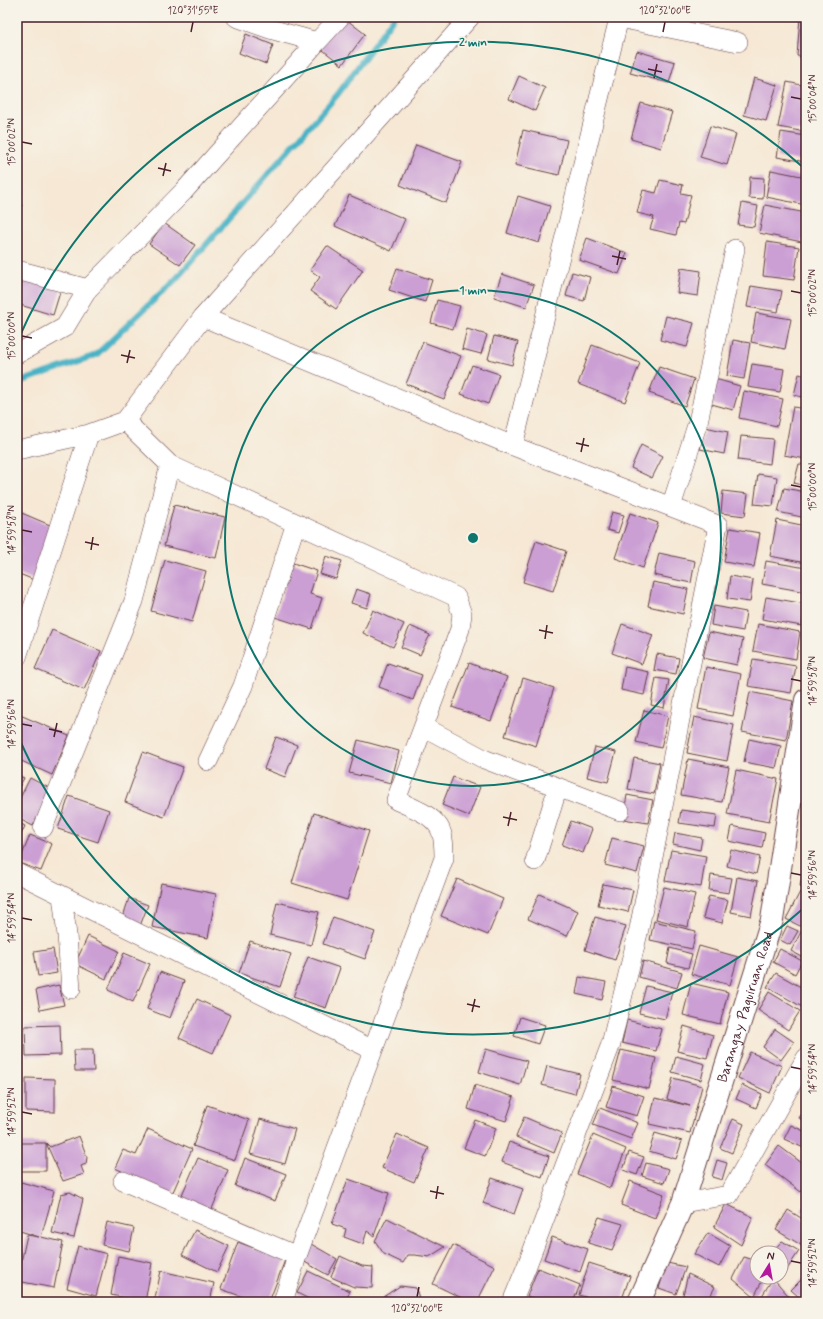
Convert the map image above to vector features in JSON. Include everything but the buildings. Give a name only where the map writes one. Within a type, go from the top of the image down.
[{"type":"street","points":[[236,17],[270,29],[317,42]]},
{"type":"street","points":[[17,354],[65,327],[88,289],[184,191],[340,17]]},
{"type":"street","points":[[17,450],[89,434],[125,421],[203,316],[470,17]]},
{"type":"street","points":[[513,446],[618,18],[738,42]]},
{"type":"street","points":[[671,507],[698,422],[735,249]]},
{"type":"street","points":[[17,270],[88,289]]},
{"type":"street","points":[[203,316],[513,446],[718,525],[641,921],[611,1044],[512,1302]]},
{"type":"street","points":[[125,421],[170,465],[456,598],[462,614],[460,629],[396,800],[430,817],[439,827],[444,845],[444,858],[297,1256],[284,1302]]},
{"type":"street","points":[[17,657],[89,434]]},
{"type":"street","points":[[42,828],[134,601],[170,465]]},
{"type":"street","points":[[208,761],[243,686],[296,523]]},
{"type":"street","name":"Barangay Paguiruan Road","points":[[639,1302],[683,1203],[772,920],[802,748],[806,700]]},
{"type":"street","points":[[424,728],[484,759],[620,811]]},
{"type":"street","points":[[535,861],[558,787]]},
{"type":"street","points":[[17,873],[373,1050]]},
{"type":"street","points":[[62,896],[67,936],[70,989]]},
{"type":"street","points":[[683,1203],[729,1195],[806,1058]]},
{"type":"street","points":[[123,1181],[297,1256]]},
{"type":"waterway","points":[[17,383],[96,355],[176,279],[338,94],[394,17]]}]
